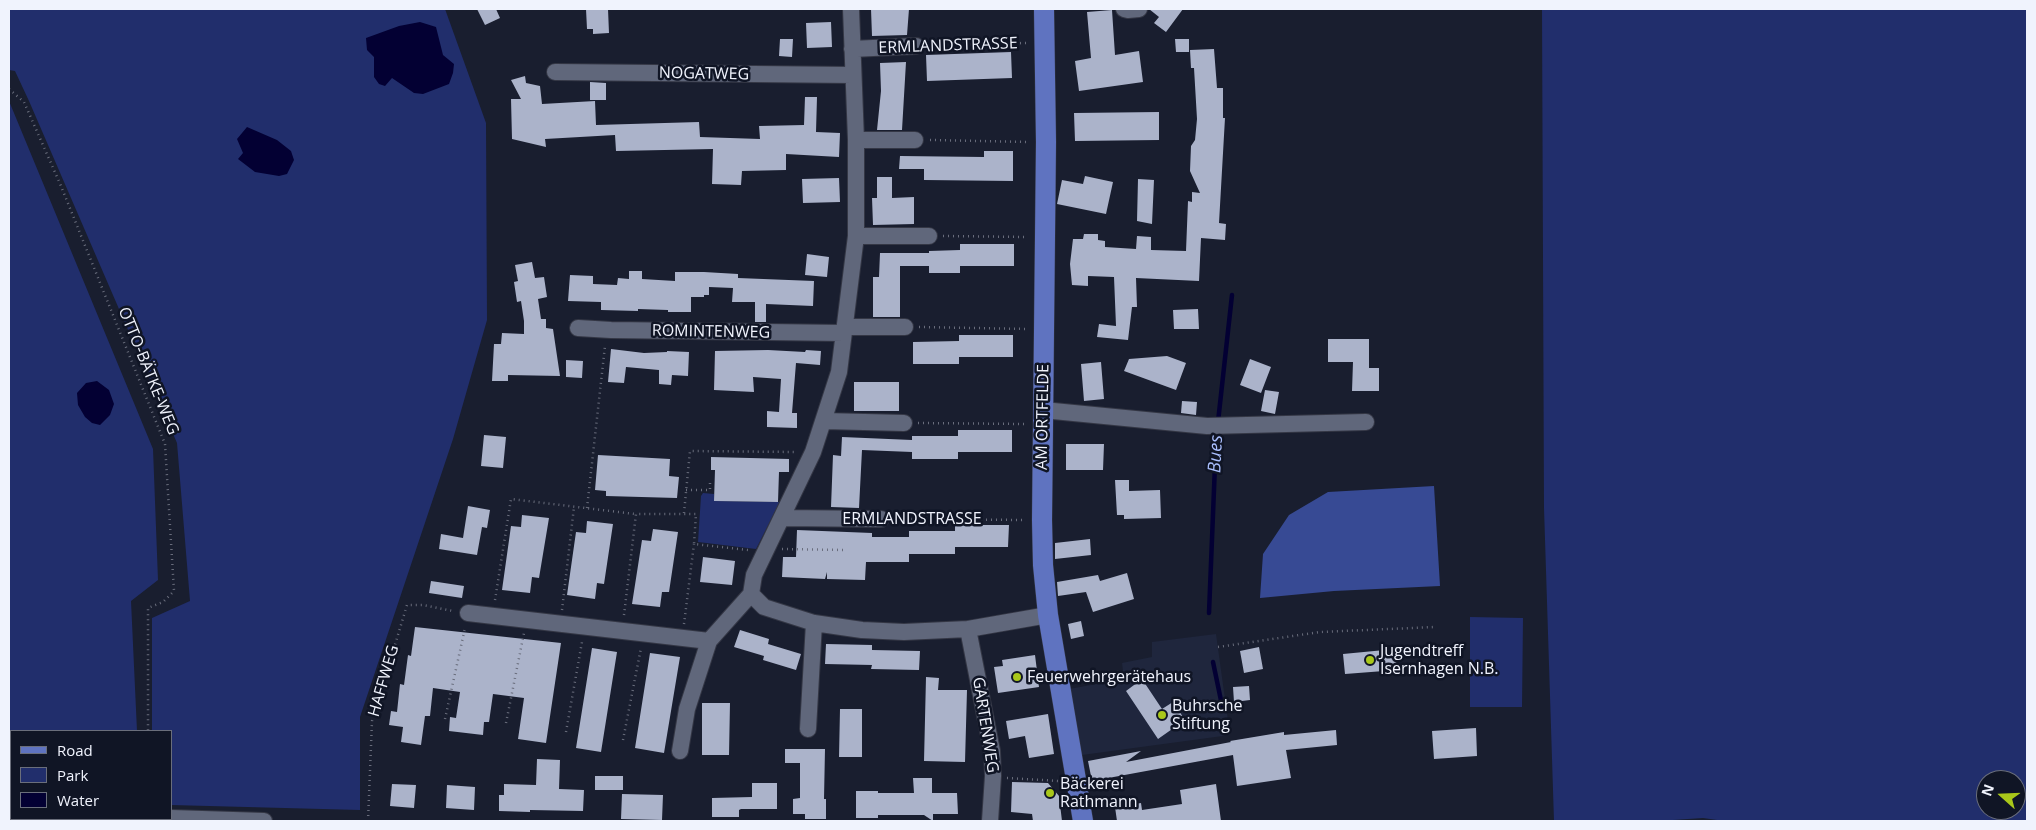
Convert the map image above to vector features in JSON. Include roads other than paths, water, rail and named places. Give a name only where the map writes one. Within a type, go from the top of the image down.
[{"type":"main road","name":"AM ORTFELDE","points":[[1044,9],[1046,142],[1042,520],[1048,615],[1083,821]]},
{"type":"street","points":[[680,751],[687,709],[710,641],[751,594],[754,575],[813,452],[839,372],[856,236],[856,140],[851,9]]},
{"type":"street","points":[[1124,9],[1139,9]]},
{"type":"street","name":"ERMLANDSTRASSE","points":[[852,49],[916,46]]},
{"type":"street","name":"NOGATWEG","points":[[555,72],[853,75]]},
{"type":"street","points":[[856,140],[915,140]]},
{"type":"street","points":[[856,236],[929,236]]},
{"type":"street","points":[[845,330],[905,327]]},
{"type":"street","name":"ROMINTENWEG","points":[[578,328],[607,330],[845,330]]},
{"type":"street","points":[[1043,417],[1217,426],[1366,422]]},
{"type":"street","points":[[824,421],[904,423]]},
{"type":"street","name":"ERMLANDSTRASSE","points":[[782,518],[881,519]]},
{"type":"street","points":[[751,594],[764,607],[814,623],[862,630],[904,632],[968,629],[1048,615]]},
{"type":"street","points":[[468,614],[710,641]]},
{"type":"street","points":[[808,729],[814,623]]},
{"type":"street","name":"GARTENWEG","points":[[968,629],[992,751],[993,776],[990,821]]},
{"type":"street","points":[[172,818],[264,821]]},
{"type":"water","points":[[420,22],[436,27],[443,55],[454,64],[449,84],[423,94],[414,93],[392,78],[385,86],[379,84],[374,77],[374,57],[367,50],[366,38],[399,26]]},
{"type":"water","points":[[247,127],[277,140],[291,151],[294,160],[287,174],[279,176],[255,172],[238,159],[243,153],[237,139]]},
{"type":"water","points":[[97,381],[109,390],[114,404],[110,415],[100,425],[92,423],[85,417],[78,405],[77,393],[86,383]]},
{"type":"waterway","name":"Bues","points":[[1209,613],[1216,440],[1232,295]]},
{"type":"waterway","name":"Bues","points":[[1213,662],[1223,710]]},
{"type":"place","name":"Jugendtreff Isernhagen N.B.","points":[[1370,660]]},
{"type":"place","name":"Feuerwehrgerätehaus","points":[[1017,677]]},
{"type":"place","name":"Buhrsche Stiftung","points":[[1162,715]]},
{"type":"place","name":"Bäckerei Rathmann","points":[[1050,793]]}]
